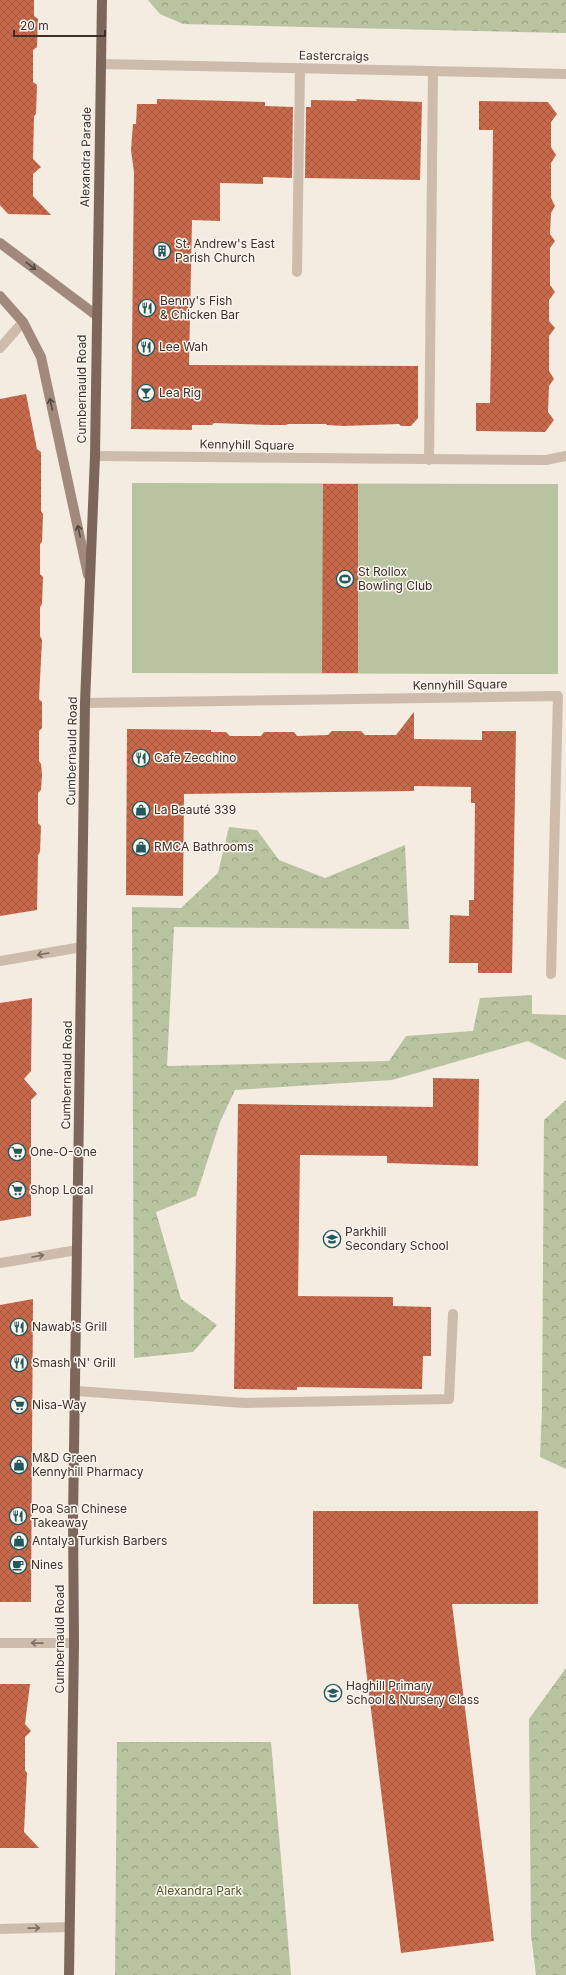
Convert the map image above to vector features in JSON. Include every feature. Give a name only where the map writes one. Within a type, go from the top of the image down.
[{"type":"main road","name":"Alexandra Parade","points":[[96,315],[102,0]]},
{"type":"main road","points":[[0,243],[96,315]]},
{"type":"main road","name":"Cumbernauld Road","points":[[0,296],[23,322],[41,357],[90,583]]},
{"type":"main road","name":"Cumbernauld Road","points":[[69,1975],[74,1643],[73,1518],[85,703],[94,456],[96,315]]},
{"type":"street","name":"Eastercraigs","points":[[101,64],[566,74]]},
{"type":"street","points":[[297,272],[300,68]]},
{"type":"street","points":[[429,460],[433,71]]},
{"type":"street","points":[[0,348],[23,322]]},
{"type":"street","name":"Kennyhill Square","points":[[94,456],[429,460],[546,460],[566,456]]},
{"type":"street","name":"Kennyhill Square","points":[[85,703],[558,696],[551,974]]},
{"type":"street","points":[[0,961],[82,947]]},
{"type":"street","points":[[0,1263],[77,1250]]},
{"type":"street","points":[[76,1391],[245,1403],[449,1399],[453,1314]]},
{"type":"street","points":[[0,1643],[74,1643]]},
{"type":"street","points":[[0,1929],[69,1927]]},
{"type":"green space","points":[[148,0],[566,0],[566,33],[183,24],[160,14]]},
{"type":"green space","name":"St Rollox Bowling Club","points":[[132,483],[558,484],[558,674],[132,673]]},
{"type":"green space","points":[[229,827],[257,830],[279,860],[325,878],[405,845],[409,929],[174,927],[167,1066],[389,1061],[406,1036],[473,1031],[480,998],[532,995],[532,1014],[566,1015],[566,1060],[528,1041],[392,1080],[235,1090],[220,1122],[196,1196],[156,1212],[181,1299],[217,1325],[193,1352],[134,1358],[132,907],[181,908],[218,873]]},
{"type":"green space","points":[[566,1100],[566,1469],[540,1457],[542,1410],[544,1120]]},
{"type":"green space","points":[[566,1668],[566,1975],[536,1975],[531,1935],[529,1719]]},
{"type":"green space","name":"Alexandra Park","points":[[117,1742],[271,1742],[291,1975],[115,1975]]},
{"type":"building","points":[[0,0],[34,0],[34,16],[38,19],[37,47],[33,50],[33,82],[37,85],[36,114],[34,116],[33,159],[41,167],[33,174],[33,196],[51,215],[8,214],[0,205]]},
{"type":"building","points":[[157,99],[265,102],[265,106],[293,107],[292,178],[263,177],[263,184],[220,183],[220,221],[192,220],[189,365],[418,366],[418,418],[411,426],[401,426],[399,424],[344,426],[326,424],[270,425],[214,423],[212,425],[192,425],[192,430],[131,429],[134,172],[131,150],[133,124],[136,124],[137,104],[157,104]]},
{"type":"building","points":[[356,99],[422,102],[420,180],[305,178],[306,107],[311,107],[311,100],[357,101]]},
{"type":"building","points":[[479,101],[548,102],[557,114],[551,122],[551,147],[556,155],[551,163],[551,198],[555,206],[551,213],[550,234],[555,241],[550,248],[550,285],[555,292],[549,300],[549,321],[555,328],[549,336],[549,371],[554,379],[549,386],[548,412],[554,420],[545,432],[476,431],[476,403],[490,403],[491,353],[493,130],[479,130]]},
{"type":"building","points":[[26,394],[37,449],[41,452],[41,511],[43,514],[42,542],[40,544],[40,574],[43,577],[42,604],[40,607],[40,636],[42,640],[39,699],[42,702],[42,728],[39,731],[39,761],[41,764],[42,774],[41,790],[38,793],[38,823],[41,826],[40,852],[38,855],[37,910],[0,916],[0,399]]},
{"type":"building","points":[[323,484],[358,484],[358,673],[322,673]]},
{"type":"building","points":[[414,712],[414,739],[482,740],[482,731],[516,731],[512,973],[478,973],[478,963],[449,963],[450,915],[469,916],[469,900],[474,900],[475,803],[471,803],[471,787],[414,786],[414,791],[184,794],[183,896],[126,895],[127,729],[211,730],[211,732],[226,732],[230,736],[261,736],[264,732],[294,732],[297,736],[328,735],[332,731],[361,731],[365,735],[396,735]]},
{"type":"building","points":[[32,998],[31,1071],[24,1079],[37,1094],[31,1100],[31,1216],[0,1221],[0,1003]]},
{"type":"building","points":[[433,1078],[479,1079],[478,1166],[387,1163],[387,1156],[300,1155],[298,1296],[393,1297],[393,1306],[431,1307],[431,1356],[423,1356],[422,1389],[297,1387],[297,1390],[234,1389],[238,1104],[433,1107]]},
{"type":"building","points":[[33,1299],[31,1602],[0,1602],[0,1305]]},
{"type":"building","points":[[313,1511],[538,1511],[538,1604],[452,1604],[494,1941],[401,1953],[358,1604],[313,1604]]},
{"type":"building","points":[[0,1684],[30,1684],[25,1724],[31,1731],[25,1737],[25,1770],[27,1773],[24,1832],[39,1848],[0,1848]]},
{"type":"place","name":"St. Andrew's East Parish Church","points":[[162,251]]},
{"type":"place","name":"Benny's Fish & Chicken Bar","points":[[147,308]]},
{"type":"place","name":"Lee Wah","points":[[146,347]]},
{"type":"place","name":"Lea Rig","points":[[146,393]]},
{"type":"place","name":"St Rollox Bowling Club","points":[[345,579]]},
{"type":"place","name":"Cafe Zecchino","points":[[141,758]]},
{"type":"place","name":"La Beauté 339","points":[[141,810]]},
{"type":"place","name":"RMCA Bathrooms","points":[[141,847]]},
{"type":"place","name":"One-O-One","points":[[17,1152]]},
{"type":"place","name":"Shop Local","points":[[17,1190]]},
{"type":"place","name":"Parkhill Secondary School","points":[[332,1239]]},
{"type":"place","name":"Nawab's Grill","points":[[19,1327]]},
{"type":"place","name":"Smash 'N' Grill","points":[[19,1363]]},
{"type":"place","name":"Nisa-Way","points":[[19,1405]]},
{"type":"place","name":"M&D Green Kennyhill Pharmacy","points":[[19,1465]]},
{"type":"place","name":"Poa San Chinese Takeaway","points":[[18,1516]]},
{"type":"place","name":"Antalya Turkish Barbers","points":[[19,1541]]},
{"type":"place","name":"Nines","points":[[18,1565]]},
{"type":"place","name":"Haghill Primary School & Nursery Class","points":[[333,1693]]}]
